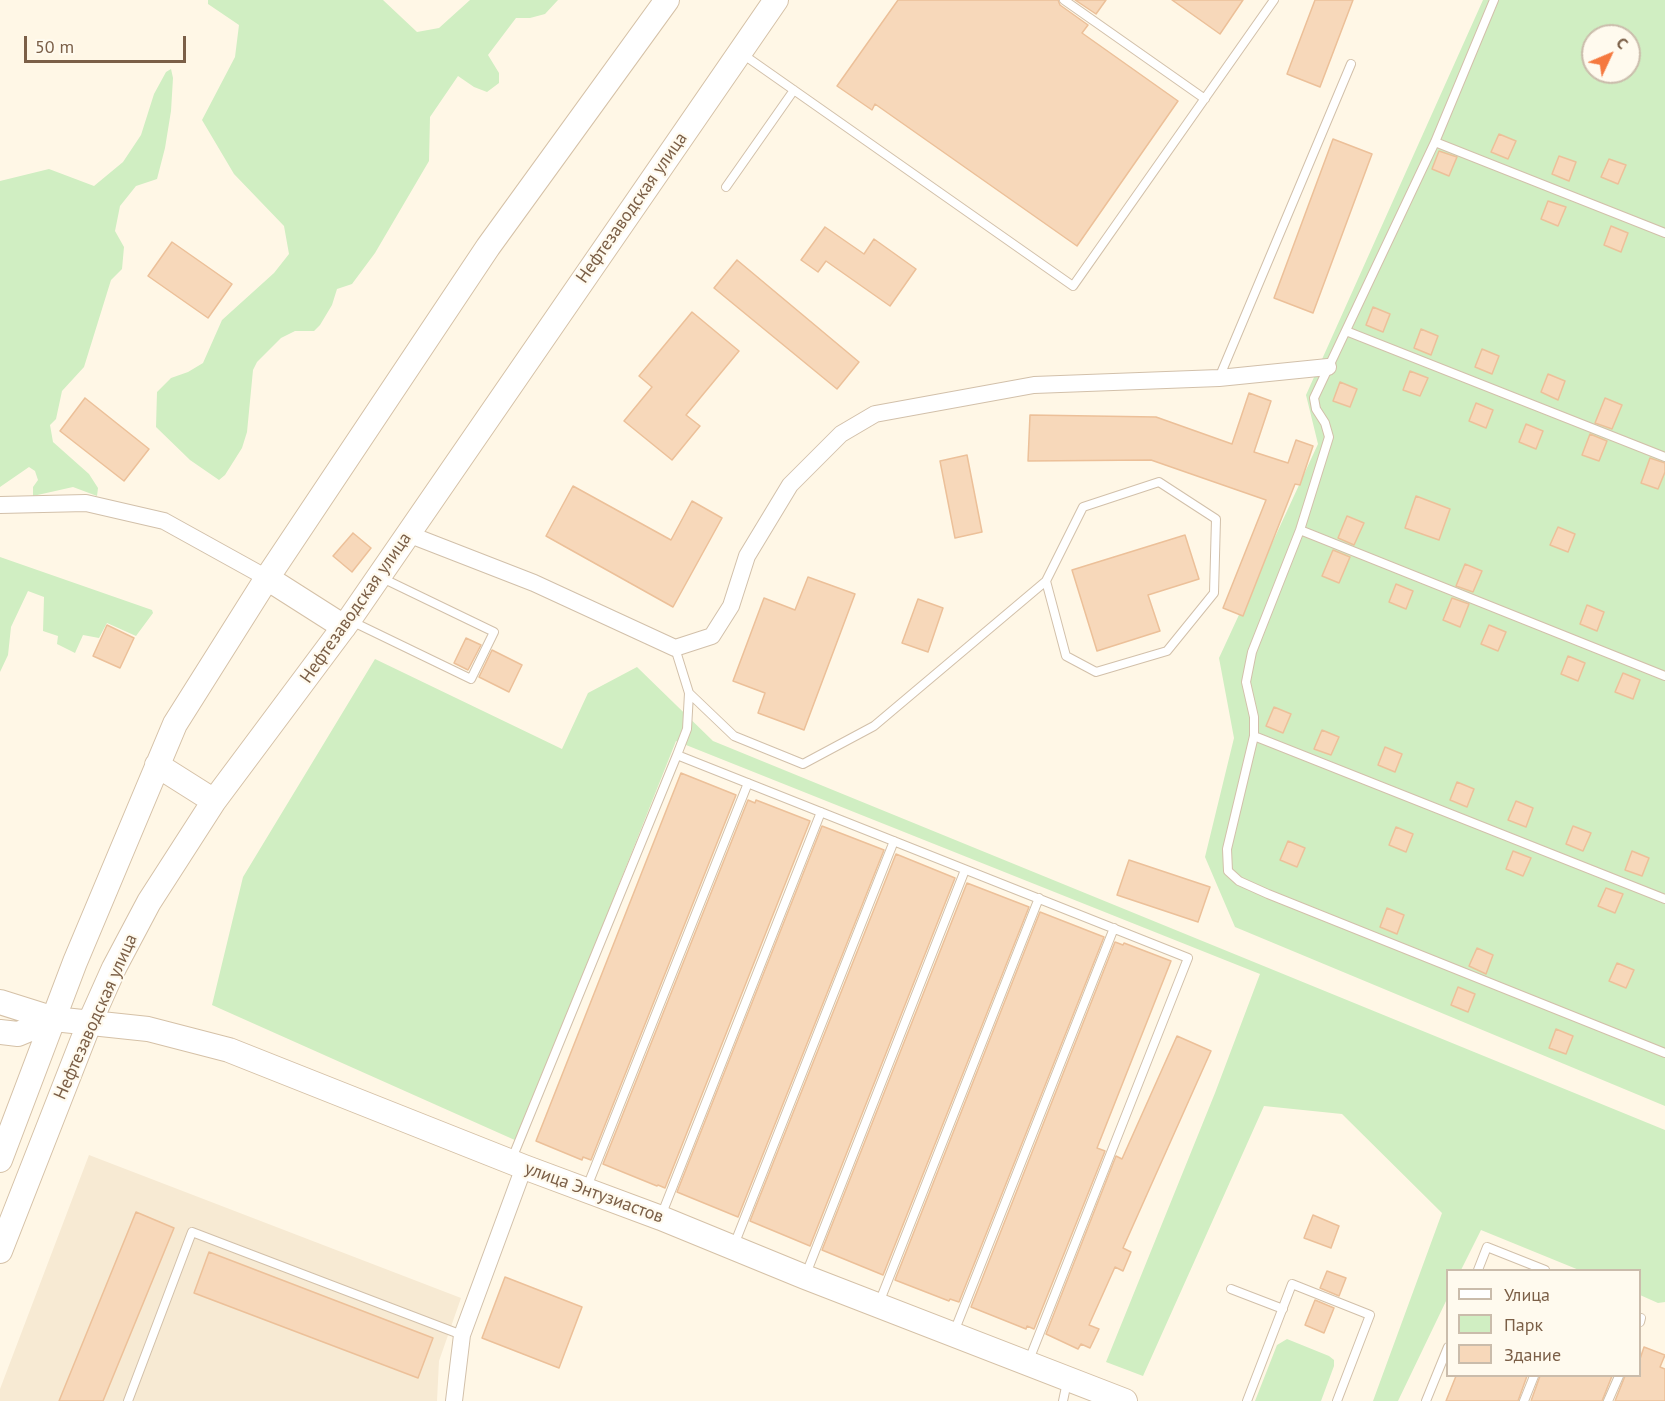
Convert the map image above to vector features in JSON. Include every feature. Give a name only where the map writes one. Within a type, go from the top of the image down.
[{"type":"main road","name":"Нефтезаводская улица","points":[[0,1160],[79,953],[175,724],[267,578],[488,247],[667,0]]},
{"type":"main road","name":"Нефтезаводская улица","points":[[0,1251],[89,1024],[114,968],[148,902],[214,801],[347,624],[776,0]]},
{"type":"main road","points":[[267,578],[347,624]]},
{"type":"main road","points":[[157,765],[214,801]]},
{"type":"main road","name":"улица Энтузиастов","points":[[0,1002],[54,1019],[148,1029],[229,1050],[1028,1363],[1065,1390],[1125,1401]]},
{"type":"main road","points":[[0,1032],[18,1034],[54,1019]]},
{"type":"street","points":[[408,534],[534,583],[675,648],[712,636],[731,606],[747,556],[790,485],[841,434],[875,414],[1034,385],[1219,378],[1328,367]]},
{"type":"street","points":[[0,505],[86,502],[164,521],[267,578]]},
{"type":"street","points":[[454,1401],[462,1335],[518,1165]]},
{"type":"lane","points":[[1064,0],[1205,99]]},
{"type":"lane","points":[[740,52],[1073,286],[1274,0]]},
{"type":"lane","points":[[1494,0],[1435,142],[1314,398],[1316,409],[1325,423],[1329,437],[1300,530],[1251,652],[1246,682],[1254,717],[1254,736],[1227,849],[1228,871],[1239,881],[1665,1053]]},
{"type":"lane","points":[[1219,378],[1351,64]]},
{"type":"lane","points":[[726,187],[794,90]]},
{"type":"lane","points":[[1435,142],[1665,233]]},
{"type":"lane","points":[[1346,331],[1665,457]]},
{"type":"lane","points":[[689,693],[734,736],[803,764],[874,726],[1046,581],[1083,507],[1159,482],[1216,519],[1214,593],[1167,651],[1096,672],[1066,656],[1046,581]]},
{"type":"lane","points":[[1300,530],[1665,676]]},
{"type":"lane","points":[[347,624],[471,679],[494,632],[379,576]]},
{"type":"lane","points":[[518,1165],[687,729],[689,693],[675,648]]},
{"type":"lane","points":[[1254,736],[1665,899]]},
{"type":"lane","points":[[677,755],[1188,958],[1028,1363]]},
{"type":"lane","points":[[586,1190],[748,783]]},
{"type":"lane","points":[[661,1218],[821,812]]},
{"type":"lane","points":[[734,1246],[894,841]]},
{"type":"lane","points":[[805,1277],[965,870]]},
{"type":"lane","points":[[878,1305],[1039,898]]},
{"type":"lane","points":[[953,1334],[1114,928]]},
{"type":"lane","points":[[128,1401],[192,1232],[462,1335]]},
{"type":"lane","points":[[1478,1269],[1487,1248],[1542,1269]]},
{"type":"lane","points":[[1247,1401],[1292,1284],[1370,1315],[1337,1401]]},
{"type":"lane","points":[[1231,1289],[1282,1309]]},
{"type":"lane","points":[[1426,1401],[1446,1352]]},
{"type":"lane","points":[[1524,1401],[1534,1377]]},
{"type":"lane","points":[[1608,1401],[1618,1377]]},
{"type":"shaded area","points":[[89,1155],[461,1298],[439,1361],[437,1401],[0,1401],[0,1389]]},
{"type":"green space","points":[[208,0],[383,0],[417,32],[439,28],[470,0],[558,0],[545,14],[530,18],[516,18],[488,55],[499,73],[499,83],[487,92],[474,87],[458,76],[430,117],[429,161],[375,253],[352,284],[337,289],[332,305],[314,331],[295,331],[281,338],[257,362],[253,370],[247,432],[242,448],[225,475],[219,480],[190,460],[156,427],[157,392],[171,378],[203,363],[222,320],[274,273],[289,254],[284,226],[234,174],[202,120],[235,57],[239,25],[208,4]]},
{"type":"green space","points":[[1483,0],[1665,0],[1665,1106],[1235,927],[1205,857],[1234,738],[1219,658],[1318,444],[1306,395]]},
{"type":"green space","points":[[171,69],[173,78],[171,111],[157,179],[136,186],[120,206],[115,231],[124,247],[122,269],[111,280],[84,367],[62,391],[56,419],[50,425],[53,442],[89,474],[98,488],[97,496],[73,487],[33,496],[33,487],[38,480],[35,471],[29,467],[0,487],[0,181],[49,169],[94,186],[123,162],[141,135],[154,94],[166,72]]},
{"type":"green space","points":[[0,557],[152,610],[153,613],[136,636],[107,623],[99,638],[83,635],[75,653],[57,644],[58,636],[43,631],[44,597],[28,591],[11,627],[8,655],[0,672]]},
{"type":"green space","points":[[375,659],[562,749],[588,693],[637,667],[713,741],[1665,1130],[1665,1302],[1658,1303],[1641,1295],[1641,1269],[1577,1269],[1481,1230],[1462,1269],[1446,1269],[1446,1301],[1398,1401],[1373,1401],[1442,1213],[1342,1114],[1264,1106],[1143,1376],[1106,1362],[1215,1093],[1260,974],[676,741],[517,1141],[212,1005],[243,877]]},
{"type":"green space","points":[[1287,1339],[1334,1360],[1334,1366],[1321,1401],[1255,1401],[1277,1345]]},
{"type":"building","points":[[898,0],[1058,0],[1060,5],[1088,25],[1082,33],[1178,101],[1077,246],[875,104],[872,110],[837,86]]},
{"type":"building","points":[[1075,0],[1106,0],[1096,14]]},
{"type":"building","points":[[1172,0],[1243,0],[1220,34]]},
{"type":"building","points":[[1315,0],[1353,0],[1320,87],[1287,74]]},
{"type":"building","points":[[1499,134],[1516,141],[1508,159],[1491,152]]},
{"type":"building","points":[[1333,139],[1372,154],[1313,313],[1274,298]]},
{"type":"building","points":[[1439,151],[1457,157],[1449,176],[1432,169]]},
{"type":"building","points":[[1559,156],[1576,162],[1569,181],[1552,174]]},
{"type":"building","points":[[1609,159],[1626,165],[1618,184],[1601,177]]},
{"type":"building","points":[[1548,201],[1566,207],[1558,226],[1541,219]]},
{"type":"building","points":[[1611,226],[1628,233],[1621,252],[1604,245]]},
{"type":"building","points":[[825,227],[864,254],[874,239],[916,269],[890,306],[826,261],[818,272],[801,260]]},
{"type":"building","points":[[172,242],[232,284],[208,318],[148,276]]},
{"type":"building","points":[[737,260],[859,362],[837,389],[714,288]]},
{"type":"building","points":[[1373,307],[1390,314],[1383,332],[1366,325]]},
{"type":"building","points":[[692,312],[739,351],[686,415],[700,426],[672,460],[624,421],[652,387],[639,376]]},
{"type":"building","points":[[1421,329],[1438,336],[1431,355],[1414,348]]},
{"type":"building","points":[[1482,349],[1499,356],[1492,374],[1475,367]]},
{"type":"building","points":[[1410,371],[1428,378],[1420,396],[1403,390]]},
{"type":"building","points":[[1548,374],[1565,381],[1558,400],[1541,392]]},
{"type":"building","points":[[1340,382],[1357,389],[1350,407],[1333,401]]},
{"type":"building","points":[[1249,393],[1271,401],[1254,452],[1288,463],[1296,440],[1313,446],[1300,485],[1295,484],[1243,616],[1223,608],[1266,500],[1151,460],[1028,461],[1030,415],[1156,417],[1232,444]]},
{"type":"building","points":[[85,398],[149,449],[124,481],[60,431]]},
{"type":"building","points":[[1605,398],[1622,405],[1612,429],[1595,423]]},
{"type":"building","points":[[1476,403],[1493,410],[1486,428],[1469,421]]},
{"type":"building","points":[[1526,424],[1543,431],[1536,449],[1519,442]]},
{"type":"building","points":[[1590,434],[1607,441],[1599,461],[1582,455]]},
{"type":"building","points":[[967,455],[982,532],[955,538],[940,461]]},
{"type":"building","points":[[1650,458],[1665,463],[1665,472],[1658,489],[1641,483]]},
{"type":"building","points":[[573,486],[671,540],[692,501],[722,518],[673,607],[546,536]]},
{"type":"building","points":[[1416,496],[1450,509],[1439,540],[1405,528]]},
{"type":"building","points":[[1347,516],[1364,523],[1354,545],[1338,538]]},
{"type":"building","points":[[1558,527],[1575,534],[1568,552],[1550,545]]},
{"type":"building","points":[[353,533],[371,548],[352,572],[333,556]]},
{"type":"building","points":[[1185,535],[1199,579],[1148,595],[1160,631],[1097,651],[1072,570]]},
{"type":"building","points":[[1333,550],[1350,557],[1339,583],[1322,576]]},
{"type":"building","points":[[1465,564],[1482,571],[1473,592],[1456,586]]},
{"type":"building","points":[[808,577],[855,594],[804,730],[758,713],[765,693],[733,681],[764,598],[795,610]]},
{"type":"building","points":[[1396,584],[1413,591],[1406,609],[1389,602]]},
{"type":"building","points":[[1452,598],[1469,604],[1460,627],[1443,620]]},
{"type":"building","points":[[918,599],[943,608],[928,652],[902,643]]},
{"type":"building","points":[[1587,605],[1604,612],[1597,631],[1580,624]]},
{"type":"building","points":[[107,625],[134,638],[120,668],[93,656]]},
{"type":"building","points":[[1489,625],[1506,632],[1498,651],[1481,644]]},
{"type":"building","points":[[466,638],[481,645],[468,670],[454,663]]},
{"type":"building","points":[[492,650],[522,665],[509,692],[479,677]]},
{"type":"building","points":[[1568,656],[1585,663],[1578,681],[1561,674]]},
{"type":"building","points":[[1623,673],[1640,680],[1633,699],[1615,692]]},
{"type":"building","points":[[1274,707],[1291,714],[1283,733],[1266,726]]},
{"type":"building","points":[[1322,730],[1339,737],[1331,755],[1314,749]]},
{"type":"building","points":[[1385,747],[1402,754],[1395,772],[1378,765]]},
{"type":"building","points":[[681,773],[736,795],[591,1160],[583,1157],[582,1160],[536,1141]]},
{"type":"building","points":[[1457,782],[1474,789],[1467,807],[1450,800]]},
{"type":"building","points":[[748,800],[755,803],[756,800],[810,821],[665,1188],[603,1164]]},
{"type":"building","points":[[1516,801],[1533,808],[1526,827],[1508,820]]},
{"type":"building","points":[[822,826],[884,850],[738,1217],[677,1192]]},
{"type":"building","points":[[1573,826],[1591,833],[1583,851],[1566,844]]},
{"type":"building","points":[[1396,827],[1413,834],[1406,852],[1389,845]]},
{"type":"building","points":[[1288,841],[1305,848],[1297,867],[1280,860]]},
{"type":"building","points":[[1513,851],[1531,858],[1523,876],[1506,869]]},
{"type":"building","points":[[1632,851],[1649,858],[1642,876],[1625,870]]},
{"type":"building","points":[[896,854],[955,878],[810,1246],[750,1221]]},
{"type":"building","points":[[1129,860],[1210,887],[1198,922],[1117,895]]},
{"type":"building","points":[[967,883],[1029,907],[883,1275],[822,1250]]},
{"type":"building","points":[[1606,888],[1623,894],[1615,913],[1598,906]]},
{"type":"building","points":[[1387,908],[1404,915],[1397,934],[1380,927]]},
{"type":"building","points":[[1040,912],[1104,937],[959,1302],[950,1299],[949,1301],[895,1280]]},
{"type":"building","points":[[1115,942],[1123,945],[1124,943],[1171,961],[1097,1148],[1105,1151],[1034,1329],[1027,1326],[1026,1329],[971,1307]]},
{"type":"building","points":[[1477,948],[1493,955],[1486,974],[1469,966]]},
{"type":"building","points":[[1617,963],[1634,970],[1626,988],[1609,981]]},
{"type":"building","points":[[1458,987],[1475,994],[1468,1012],[1451,1005]]},
{"type":"building","points":[[1556,1029],[1573,1036],[1566,1054],[1549,1048]]},
{"type":"building","points":[[1177,1036],[1211,1051],[1123,1248],[1131,1252],[1123,1271],[1115,1267],[1089,1325],[1099,1329],[1090,1348],[1081,1344],[1078,1349],[1046,1334],[1116,1156],[1122,1159]]},
{"type":"building","points":[[136,1212],[174,1228],[103,1401],[59,1401]]},
{"type":"building","points":[[1313,1215],[1339,1226],[1331,1248],[1304,1238]]},
{"type":"building","points":[[209,1252],[433,1338],[418,1378],[194,1293]]},
{"type":"building","points":[[1327,1271],[1346,1278],[1339,1296],[1320,1288]]},
{"type":"building","points":[[505,1277],[582,1307],[559,1368],[482,1338]]},
{"type":"building","points":[[1315,1300],[1334,1308],[1324,1333],[1305,1325]]},
{"type":"building","points":[[1644,1347],[1665,1355],[1660,1367],[1665,1369],[1665,1401],[1615,1401],[1625,1377],[1641,1377],[1641,1356]]},
{"type":"building","points":[[1456,1377],[1527,1377],[1518,1401],[1446,1401]]},
{"type":"building","points":[[1540,1377],[1612,1377],[1602,1401],[1531,1401]]}]
